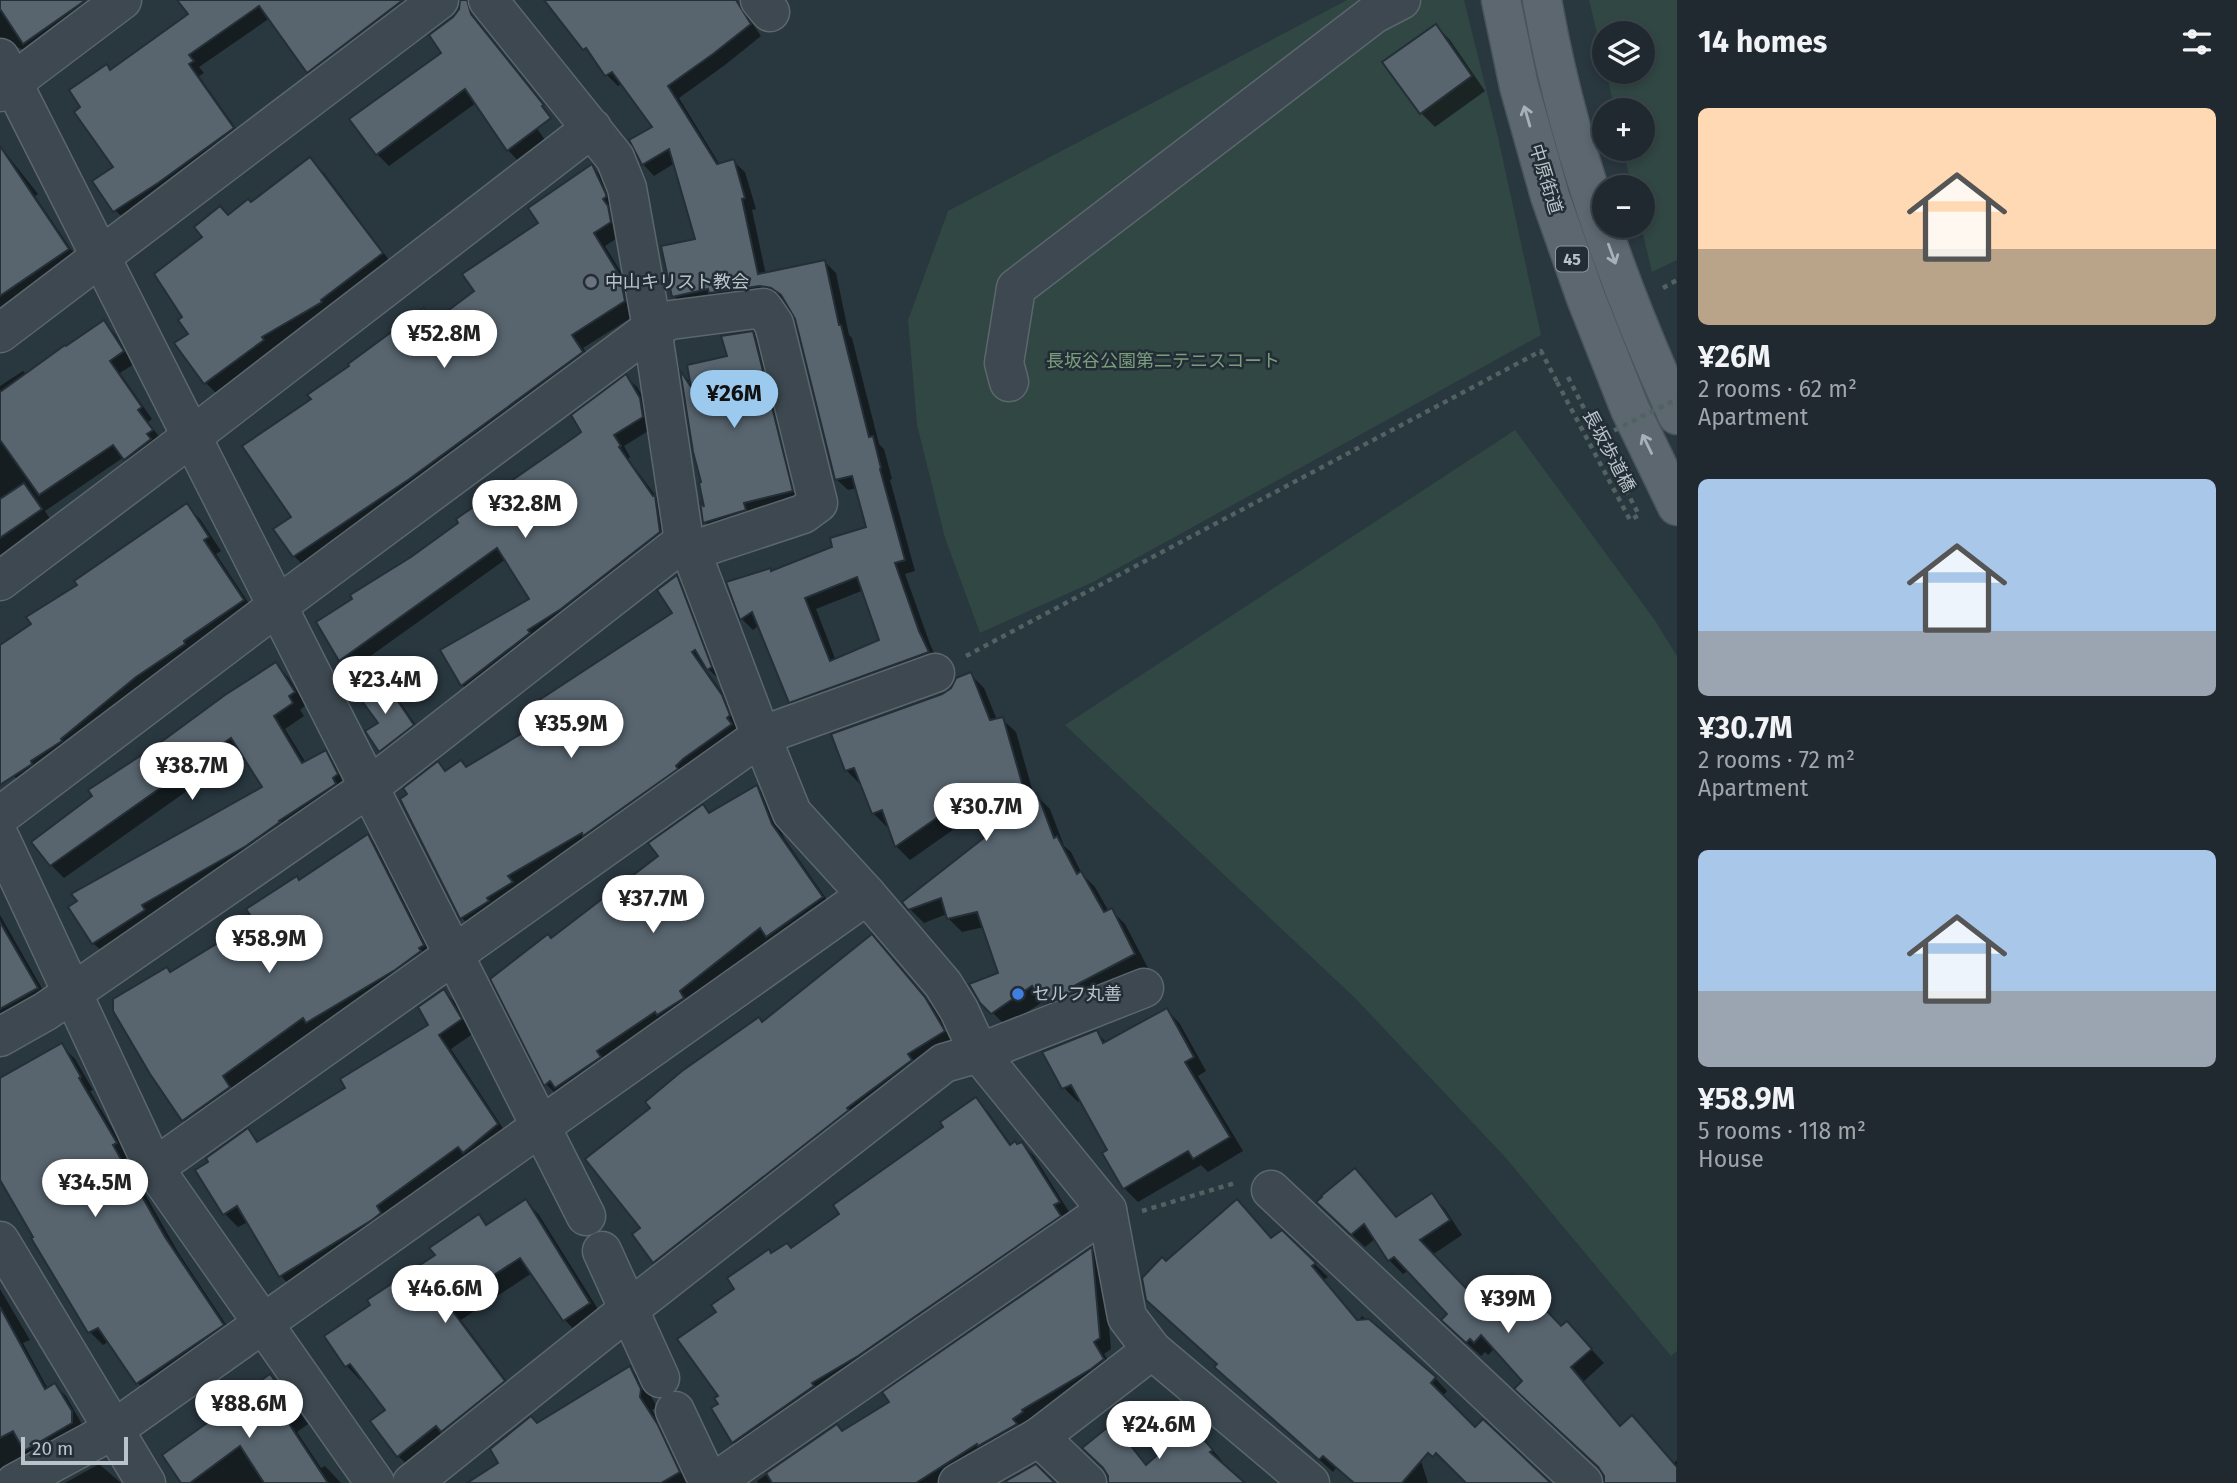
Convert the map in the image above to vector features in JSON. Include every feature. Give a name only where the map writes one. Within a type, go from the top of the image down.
[{"type":"main road","name":"中原街道","points":[[1501,0],[1519,86],[1550,196],[1586,298],[1630,409],[1677,506]]},
{"type":"main road","name":"45","points":[[1542,0],[1551,50],[1580,159],[1611,253],[1652,360],[1677,415]]},
{"type":"street","points":[[122,0],[4,78],[102,257],[276,607],[586,1216]]},
{"type":"street","points":[[0,333],[439,0]]},
{"type":"street","points":[[488,0],[615,158],[626,188],[688,546],[792,813],[943,984],[959,1010],[979,1053],[1107,1216],[1127,1317],[1152,1350],[1310,1483]]},
{"type":"street","points":[[1009,382],[1004,363],[1016,288],[1374,14],[1401,0]]},
{"type":"street","points":[[0,581],[592,128]]},
{"type":"street","points":[[0,816],[652,328],[671,320],[763,308],[774,324],[818,503],[803,514],[688,546],[368,788],[46,1011],[0,1037]]},
{"type":"street","points":[[154,1168],[761,736],[935,673]]},
{"type":"street","points":[[0,838],[154,1168],[375,1483]]},
{"type":"street","points":[[15,1483],[113,1430],[867,895]]},
{"type":"street","points":[[412,1483],[944,1063],[979,1053],[1144,988]]},
{"type":"street","points":[[1270,1190],[1583,1483]]},
{"type":"street","points":[[602,1251],[668,1394],[726,1479],[1107,1216]]},
{"type":"street","points":[[0,1241],[146,1483]]},
{"type":"street","points":[[958,1483],[1039,1437],[1152,1350]]},
{"type":"street","points":[[1039,1437],[1087,1483]]},
{"type":"path","name":"長坂歩道橋","points":[[935,673],[1541,352],[1630,520],[1639,515],[1599,438],[1677,399]]},
{"type":"path","points":[[1568,377],[1599,438]]},
{"type":"path","points":[[1107,1216],[1229,1183],[1255,1181],[1270,1190]]},
{"type":"green space","name":"長坂谷公園第二テニスコート","points":[[1347,0],[1464,0],[1498,137],[1541,335],[1093,582],[980,633],[945,538],[917,425],[908,320],[948,211]]},
{"type":"green space","points":[[1589,0],[1677,0],[1677,260],[1652,272],[1644,238],[1655,238],[1655,175],[1629,175],[1626,161],[1655,161],[1655,98],[1612,98],[1609,84],[1655,84],[1655,21],[1594,21]]},
{"type":"green space","points":[[1515,430],[1654,619],[1677,656],[1677,1351],[1671,1356],[1505,1157],[1356,999],[1065,725]]},
{"type":"building","points":[[0,0],[86,0],[23,44],[0,9]]},
{"type":"building","points":[[177,0],[403,0],[307,73],[259,6],[189,55],[194,61],[189,64],[234,128],[113,212],[92,181],[113,167],[74,112],[80,107],[69,90],[107,64],[110,70],[188,14]]},
{"type":"building","points":[[460,0],[467,0],[471,14],[544,105],[542,106],[551,118],[507,151],[465,89],[376,155],[349,119],[441,53],[429,35],[453,17],[459,9]]},
{"type":"building","points":[[544,0],[736,0],[751,24],[668,86],[717,164],[734,159],[745,198],[742,199],[758,274],[825,260],[839,325],[869,437],[873,436],[905,560],[895,563],[929,652],[789,703],[752,612],[740,620],[726,582],[771,568],[771,571],[832,547],[830,538],[866,527],[852,476],[835,480],[795,319],[781,295],[771,288],[760,286],[709,293],[708,289],[672,297],[661,246],[695,239],[669,149],[642,165],[629,140],[652,127],[612,72],[605,76],[586,48],[583,50]],"holes":[[[857,577],[879,640],[830,661],[805,598]]]},
{"type":"building","points":[[1436,24],[1472,76],[1420,114],[1382,62]]},
{"type":"building","points":[[0,146],[69,249],[0,296]]},
{"type":"building","points":[[310,157],[383,253],[321,300],[322,302],[262,337],[264,340],[204,384],[174,343],[188,334],[178,320],[182,317],[154,274],[202,237],[194,227],[220,206],[228,215],[248,199],[251,202]]},
{"type":"building","points":[[592,164],[606,194],[603,199],[608,206],[611,222],[594,233],[620,276],[625,301],[572,335],[583,352],[408,480],[293,557],[273,529],[291,517],[242,446],[311,399],[307,395],[424,308],[434,321],[474,291],[462,274],[538,223],[528,208]]},
{"type":"building","points":[[104,320],[124,351],[110,361],[142,407],[138,410],[153,430],[147,434],[151,439],[124,460],[113,445],[39,495],[0,440],[0,392]]},
{"type":"building","points":[[753,331],[793,491],[744,503],[746,510],[703,523],[701,482],[693,452],[680,370],[691,387],[687,365],[727,356],[721,336]]},
{"type":"building","points":[[626,374],[640,398],[643,417],[614,435],[621,446],[619,447],[653,496],[655,495],[660,532],[561,609],[528,630],[530,633],[461,686],[440,650],[529,599],[497,548],[339,661],[316,622],[352,599],[350,595],[411,557],[458,523],[456,519],[581,432],[571,415]]},
{"type":"building","points":[[24,483],[42,509],[0,538],[0,499]]},
{"type":"building","points":[[187,503],[209,537],[204,540],[244,600],[136,677],[61,739],[62,741],[0,785],[0,645],[31,624],[26,617],[77,585],[74,581]]},
{"type":"building","points":[[677,575],[712,667],[707,670],[695,650],[692,652],[722,695],[730,715],[727,718],[732,724],[683,759],[676,766],[678,769],[583,836],[582,833],[508,876],[513,882],[460,919],[400,799],[407,794],[403,788],[438,761],[445,771],[461,760],[466,767],[534,726],[524,710],[672,613],[657,590]]},
{"type":"building","points":[[276,662],[295,692],[289,696],[293,703],[274,716],[302,763],[326,750],[338,774],[333,778],[336,784],[246,846],[142,905],[145,910],[92,944],[68,907],[77,901],[71,894],[262,787],[231,738],[50,866],[31,842],[92,796],[88,790]]},
{"type":"building","points":[[971,672],[990,720],[1003,717],[1026,797],[1037,793],[1054,838],[1057,836],[1077,874],[1081,871],[1104,912],[1112,908],[1135,954],[1074,986],[1076,991],[1044,1004],[1032,986],[991,1014],[980,1003],[969,984],[998,973],[977,912],[947,919],[941,898],[908,910],[902,902],[990,833],[964,799],[895,847],[882,810],[872,814],[854,768],[845,771],[831,734],[942,694],[951,688],[956,678]]},
{"type":"building","points":[[385,682],[414,725],[379,752],[365,731],[378,723],[359,697]]},
{"type":"building","points":[[757,785],[772,824],[823,897],[766,937],[760,928],[680,991],[684,998],[657,1015],[655,1012],[597,1051],[601,1057],[555,1088],[550,1081],[544,1086],[490,979],[548,934],[551,938],[658,856],[648,843],[703,804],[709,813]]},
{"type":"building","points":[[368,834],[424,945],[419,948],[421,951],[395,970],[306,1023],[303,1018],[223,1076],[230,1087],[182,1121],[150,1074],[113,1011],[113,999],[167,967],[170,972],[254,921],[246,909],[297,876],[299,880]]},
{"type":"building","points":[[0,922],[38,988],[0,1009]]},
{"type":"building","points":[[872,934],[925,997],[945,1031],[908,1054],[912,1060],[847,1108],[849,1110],[653,1263],[632,1234],[640,1228],[585,1159],[650,1108],[645,1102],[682,1071],[759,1017],[762,1022]]},
{"type":"building","points":[[444,989],[462,1019],[439,1035],[498,1124],[463,1153],[458,1147],[377,1206],[381,1213],[372,1220],[279,1277],[237,1206],[223,1215],[195,1170],[208,1162],[206,1158],[248,1128],[257,1142],[345,1088],[340,1079],[428,1025],[418,1007]]},
{"type":"building","points":[[1167,1008],[1194,1057],[1185,1062],[1230,1137],[1193,1159],[1188,1151],[1123,1189],[1102,1153],[1107,1150],[1071,1085],[1062,1089],[1042,1052],[1097,1030],[1103,1043]]},
{"type":"building","points":[[62,1043],[117,1143],[113,1145],[165,1237],[224,1325],[136,1384],[98,1328],[88,1333],[0,1180],[0,1078]]},
{"type":"building","points":[[976,1097],[1010,1145],[1015,1141],[1017,1144],[1022,1142],[1060,1202],[1054,1205],[1061,1216],[858,1356],[812,1383],[814,1386],[732,1443],[711,1408],[718,1404],[714,1398],[718,1396],[677,1339],[716,1312],[711,1305],[734,1289],[727,1278],[769,1249],[771,1253],[787,1243],[791,1248],[839,1214],[833,1205],[943,1127],[940,1122]]},
{"type":"building","points":[[1355,1168],[1396,1217],[1432,1193],[1450,1220],[1420,1240],[1481,1304],[1512,1274],[1561,1326],[1567,1321],[1592,1349],[1571,1367],[1620,1426],[1632,1415],[1677,1467],[1677,1483],[1604,1483],[1604,1476],[1598,1467],[1514,1389],[1522,1381],[1481,1335],[1474,1343],[1470,1339],[1466,1343],[1441,1320],[1447,1314],[1394,1257],[1388,1261],[1364,1224],[1351,1235],[1316,1202]]},
{"type":"building","points":[[526,1199],[590,1303],[563,1321],[520,1258],[448,1305],[505,1381],[441,1432],[436,1426],[397,1457],[370,1421],[385,1410],[350,1364],[345,1367],[324,1336],[370,1305],[367,1300],[435,1255],[429,1248],[479,1214],[486,1225]]},
{"type":"building","points":[[1237,1199],[1271,1238],[1282,1230],[1316,1263],[1312,1266],[1357,1320],[1369,1319],[1436,1377],[1431,1383],[1475,1427],[1483,1419],[1551,1483],[1466,1483],[1436,1453],[1433,1457],[1428,1453],[1402,1483],[1354,1483],[1323,1456],[1319,1460],[1214,1367],[1217,1364],[1146,1300],[1142,1278],[1162,1257],[1166,1261]]},
{"type":"building","points":[[1092,1247],[1100,1338],[1094,1342],[1104,1359],[1022,1410],[1023,1412],[1013,1419],[1017,1424],[978,1446],[977,1444],[916,1483],[772,1483],[766,1473],[837,1424],[842,1431],[889,1402],[882,1392]]},
{"type":"building","points":[[0,1307],[45,1389],[55,1383],[72,1411],[72,1423],[24,1451],[13,1431],[0,1438]]},
{"type":"building","points":[[630,1366],[641,1389],[640,1397],[658,1425],[680,1472],[661,1483],[467,1483],[498,1463],[490,1449],[531,1416],[537,1423]]},
{"type":"building","points":[[270,1374],[297,1411],[286,1419],[328,1483],[264,1483],[240,1446],[190,1483],[181,1483],[162,1455]]},
{"type":"building","points":[[1113,1423],[1146,1465],[1191,1425],[1213,1450],[1210,1452],[1245,1483],[1108,1483],[1108,1476],[1103,1468],[1082,1448]]},
{"type":"building","points":[[1036,1464],[1055,1483],[1007,1483],[1006,1481]]},
{"type":"place","name":"中山キリスト教会","points":[[591,282]]},
{"type":"place","name":"セルフ丸善","points":[[1018,994]]}]
